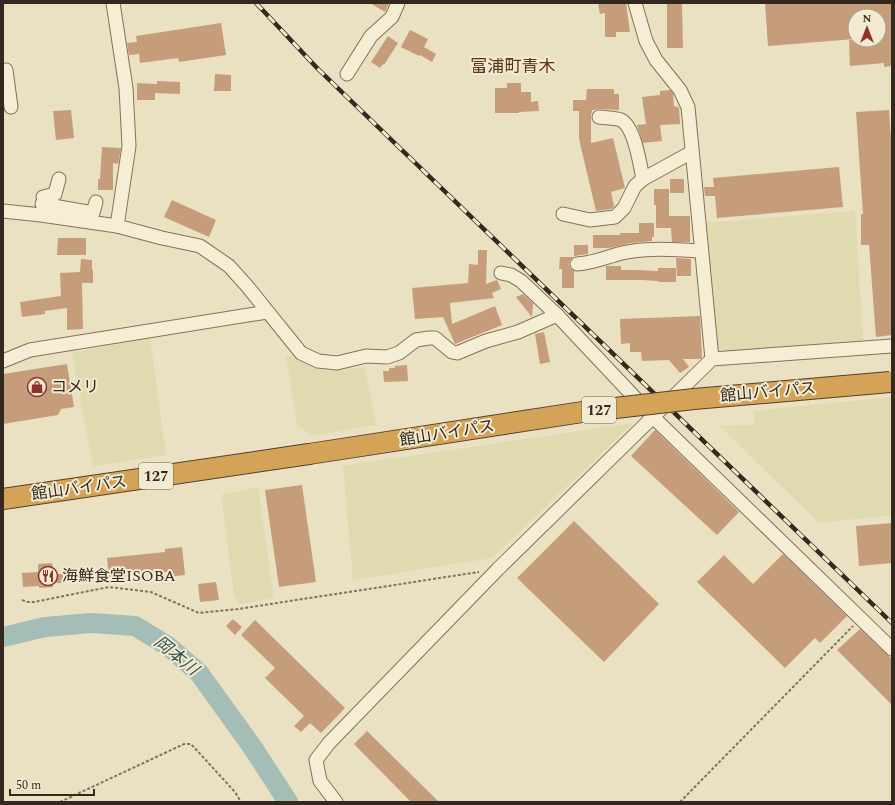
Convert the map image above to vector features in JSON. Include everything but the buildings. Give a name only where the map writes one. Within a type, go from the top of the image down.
[{"type":"highway","name":"館山バイパス","points":[[3,499],[589,411],[694,399],[891,382]]},
{"type":"street","points":[[113,3],[126,88],[129,146],[117,226]]},
{"type":"street","points":[[347,74],[371,36],[392,17],[398,3]]},
{"type":"street","points":[[635,3],[646,42],[652,54],[680,90],[688,107],[712,359]]},
{"type":"street","points":[[6,70],[11,107]]},
{"type":"street","points":[[600,117],[622,120],[627,126],[633,137],[643,179]]},
{"type":"street","points":[[563,214],[590,220],[615,217],[624,208],[635,186],[643,179],[692,152]]},
{"type":"street","points":[[59,179],[56,194],[42,200],[93,213],[96,202]]},
{"type":"street","points":[[3,212],[40,215],[117,226],[200,246],[228,266],[247,286],[301,354],[318,361],[337,363],[366,356],[387,357],[399,353],[416,340],[429,338],[435,338],[452,352],[457,353],[486,341],[518,332],[558,315]]},
{"type":"street","points":[[577,264],[589,264],[622,253],[660,249],[701,251]]},
{"type":"street","points":[[501,273],[511,275],[521,281],[558,315],[653,417],[892,649]]},
{"type":"street","points":[[3,361],[30,350],[267,312]]},
{"type":"street","points":[[336,802],[320,781],[316,760],[329,743],[498,569],[712,359],[892,346]]},
{"type":"path","points":[[22,600],[34,602],[109,587],[151,592],[199,613],[238,609],[498,569]]},
{"type":"path","points":[[680,802],[860,619]]},
{"type":"path","points":[[60,802],[184,744],[191,744],[235,792],[241,802]]},
{"type":"shaded area","points":[[855,211],[863,340],[728,354],[718,346],[706,223]]},
{"type":"shaded area","points":[[150,338],[166,455],[93,466],[72,353]]},
{"type":"shaded area","points":[[286,356],[295,356],[325,371],[365,367],[376,425],[311,436],[297,424]]},
{"type":"shaded area","points":[[892,397],[892,515],[819,523],[720,426],[754,425],[754,411]]},
{"type":"shaded area","points":[[633,423],[492,558],[353,580],[343,466]]},
{"type":"shaded area","points":[[258,487],[274,598],[239,604],[234,595],[221,495]]},
{"type":"water","points":[[41,627],[28,634],[3,639],[3,631]]},
{"type":"waterway","name":"岡本川","points":[[3,637],[45,627],[91,623],[135,626],[168,646],[199,673],[253,748],[288,802]]},
{"type":"railway","points":[[256,3],[318,69],[892,623]]},
{"type":"place","name":"コメリ","points":[[37,387]]},
{"type":"place","name":"海鮮食堂ISOBA","points":[[48,576]]},
{"type":"district","name":"富浦町青木","points":[[513,67]]}]
